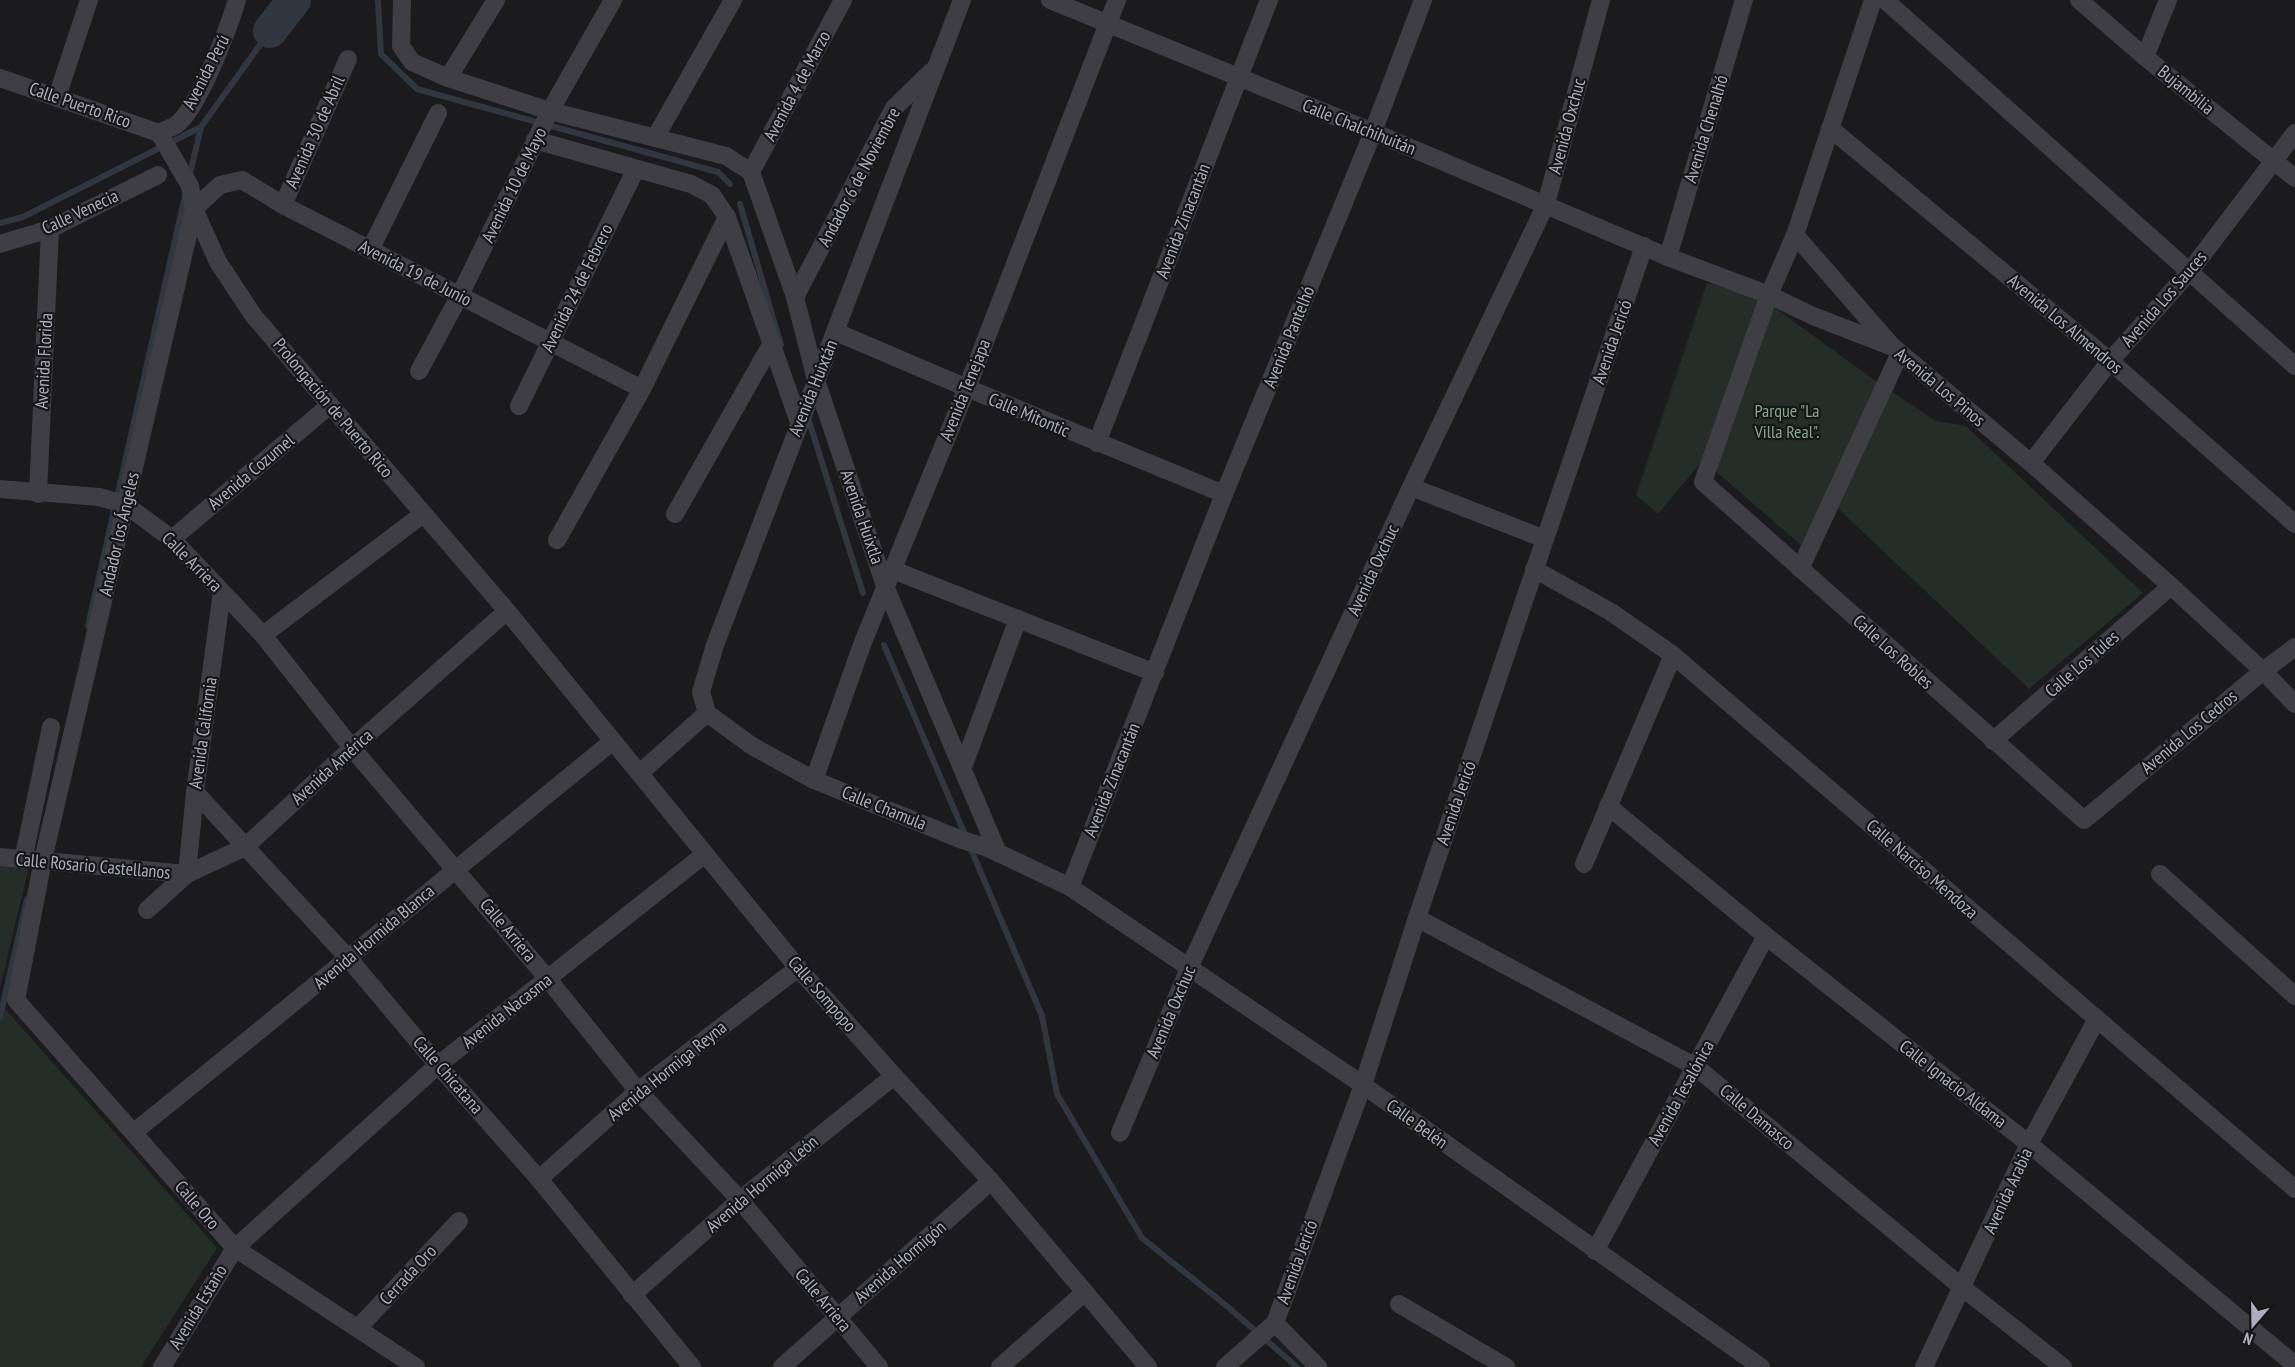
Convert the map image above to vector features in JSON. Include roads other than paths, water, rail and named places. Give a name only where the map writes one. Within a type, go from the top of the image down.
[{"type":"street","points":[[57,97],[89,0]]},
{"type":"street","name":"Avenida Perú","points":[[161,136],[177,125],[194,103],[227,32],[237,0]]},
{"type":"street","points":[[402,0],[401,46],[412,62],[448,78],[548,115],[726,156],[751,172]]},
{"type":"street","points":[[448,78],[496,0]]},
{"type":"street","name":"Avenida 10 de Mayo","points":[[419,371],[460,295],[548,115],[613,0]]},
{"type":"street","points":[[655,138],[732,0]]},
{"type":"street","name":"Avenida 4 de Marzo","points":[[751,172],[843,0]]},
{"type":"street","name":"Andador 6 de Noviembre","points":[[795,297],[894,108],[938,66],[962,0]]},
{"type":"street","name":"Calle Chalchihuitán","points":[[1050,0],[1373,132],[1668,257]]},
{"type":"street","name":"Avenida Tenejapa","points":[[814,780],[889,578],[967,388],[1117,0]]},
{"type":"street","name":"Avenida Zinacantán","points":[[1096,443],[1269,0]]},
{"type":"street","name":"Avenida Pantelhó","points":[[1155,674],[1224,494],[1373,132],[1423,0]]},
{"type":"street","name":"Avenida Oxchuc","points":[[1120,1133],[1190,966],[1411,488],[1546,204],[1601,0]]},
{"type":"street","name":"Avenida Chenalhó","points":[[1668,257],[1744,0]]},
{"type":"street","points":[[1769,295],[1795,235],[1874,0]]},
{"type":"street","points":[[1885,0],[2295,366]]},
{"type":"street","name":"Bujambilia","points":[[2079,0],[2145,57],[2295,178]]},
{"type":"street","points":[[2145,57],[2168,0]]},
{"type":"street","name":"Avenida 30 de Abril","points":[[283,205],[348,59]]},
{"type":"street","name":"Avenida Huixtán","points":[[707,713],[701,692],[715,645],[938,66]]},
{"type":"street","name":"Calle Puerto Rico","points":[[0,78],[161,136]]},
{"type":"street","points":[[370,250],[438,113]]},
{"type":"street","name":"Avenida Los Almendros","points":[[1830,128],[2110,361],[2295,524]]},
{"type":"street","name":"Avenida Los Sauces","points":[[2031,463],[2110,361],[2190,271],[2295,133]]},
{"type":"street","name":"Prolongación de Puerto Rico","points":[[161,136],[190,186],[194,209],[218,262],[254,315],[507,611]]},
{"type":"street","points":[[537,138],[691,184],[712,195],[727,217],[799,422]]},
{"type":"street","name":"Avenida 24 de Febrero","points":[[519,406],[636,169]]},
{"type":"street","name":"Avenida Huixtla","points":[[751,172],[795,297],[816,380],[993,850]]},
{"type":"street","name":"Calle Venecia","points":[[0,244],[50,229],[158,175]]},
{"type":"street","name":"Avenida 19 de Junio","points":[[194,209],[220,185],[242,180],[283,205],[642,389]]},
{"type":"street","name":"Andador los Ángeles","points":[[34,860],[194,209]]},
{"type":"street","points":[[557,540],[642,389],[727,217]]},
{"type":"street","name":"Avenida Florida","points":[[38,494],[50,229]]},
{"type":"street","points":[[1795,235],[1896,350],[1800,569]]},
{"type":"street","name":"Avenida Jericó","points":[[1225,1367],[1272,1326],[1363,1085],[1417,918],[1644,246]]},
{"type":"street","name":"Avenida Los Pinos","points":[[1668,257],[1769,295],[1896,350],[2031,463],[2171,586],[2263,671],[2295,704]]},
{"type":"street","name":"Calle Los Robles","points":[[1769,295],[1704,482],[2084,820]]},
{"type":"street","name":"Calle Mitontic","points":[[836,332],[1096,443],[1224,494]]},
{"type":"street","points":[[675,514],[772,343]]},
{"type":"street","name":"Avenida Cozumel","points":[[172,538],[330,405]]},
{"type":"street","points":[[1411,488],[1545,539]]},
{"type":"street","points":[[0,489],[38,494],[99,497],[122,503]]},
{"type":"street","name":"Calle Arriera","points":[[122,503],[172,538],[263,635],[352,748],[456,868],[638,1091],[740,1200],[879,1367]]},
{"type":"street","points":[[263,635],[423,514]]},
{"type":"street","name":"Calle Narciso Mendoza","points":[[1534,569],[1611,612],[1672,655],[2295,1189]]},
{"type":"street","points":[[889,578],[1018,620],[1155,674]]},
{"type":"street","name":"Calle Los Tules","points":[[1993,741],[2171,586]]},
{"type":"street","name":"Avenida California","points":[[187,874],[195,792],[222,592]]},
{"type":"street","name":"Calle Sompopo","points":[[507,611],[641,772],[798,968],[991,1181],[1148,1367]]},
{"type":"street","name":"Avenida América","points":[[147,910],[187,874],[245,846],[507,611]]},
{"type":"street","points":[[963,767],[1018,620]]},
{"type":"street","name":"Avenida Los Cedros","points":[[2084,820],[2295,647]]},
{"type":"street","points":[[1584,864],[1672,655]]},
{"type":"street","name":"Avenida Zinacantán","points":[[1070,887],[1155,674]]},
{"type":"street","points":[[641,772],[707,713]]},
{"type":"street","name":"Calle Chamula","points":[[707,713],[752,746],[814,780],[962,840],[993,850],[1070,887]]},
{"type":"street","points":[[34,860],[51,727]]},
{"type":"street","name":"Avenida Hormida Blanca","points":[[134,1132],[349,959],[456,868],[613,741]]},
{"type":"street","name":"Calle Chicatana","points":[[195,792],[349,959],[438,1065],[539,1179],[692,1367]]},
{"type":"street","name":"Calle Ignacio Aldama","points":[[1608,806],[1766,936],[2029,1144],[2292,1362]]},
{"type":"street","name":"Avenida Nacasma","points":[[235,1248],[438,1065],[705,854]]},
{"type":"street","name":"Calle Rosario Castellanos","points":[[0,857],[187,874]]},
{"type":"street","name":"Calle Oro","points":[[34,860],[16,1000],[235,1248],[416,1367]]},
{"type":"street","points":[[2160,874],[2295,996]]},
{"type":"street","name":"Calle Belén","points":[[1070,887],[1363,1085],[1761,1367]]},
{"type":"street","name":"Calle Damasco","points":[[1417,918],[1696,1067],[1963,1288],[2063,1367]]},
{"type":"street","name":"Avenida Tesalónica","points":[[1595,1251],[1766,936]]},
{"type":"street","name":"Avenida Hormiga Reyna","points":[[539,1179],[638,1091],[798,968]]},
{"type":"street","name":"Avenida Arabia","points":[[1924,1367],[2029,1144],[2097,1019]]},
{"type":"street","name":"Avenida Hormiga León","points":[[632,1295],[740,1200],[894,1076]]},
{"type":"street","name":"Avenida Hormigón","points":[[782,1367],[991,1181]]},
{"type":"street","name":"Cerrada Oro","points":[[358,1328],[459,1221]]},
{"type":"street","name":"Avenida Estaño","points":[[166,1366],[235,1248]]},
{"type":"street","points":[[1000,1367],[1085,1292]]},
{"type":"street","points":[[1400,1304],[1500,1366]]},
{"type":"street","points":[[1272,1326],[1318,1367]]},
{"type":"waterway","points":[[270,31],[294,0]]},
{"type":"waterway","points":[[378,0],[381,54],[417,89],[718,172],[730,184]]},
{"type":"waterway","points":[[189,178],[201,127],[270,31]]},
{"type":"waterway","points":[[0,223],[23,217],[201,127]]},
{"type":"waterway","points":[[88,626],[185,196]]},
{"type":"waterway","points":[[740,204],[781,345]]},
{"type":"waterway","points":[[809,421],[863,593]]},
{"type":"waterway","points":[[884,645],[966,837]]},
{"type":"waterway","points":[[970,847],[1042,1016],[1057,1094],[1142,1238],[1228,1307],[1297,1367]]},
{"type":"waterway","points":[[0,1017],[27,899]]},
{"type":"park label","name":"Parque \"La Villa Real\".","points":[[1787,421]]}]
